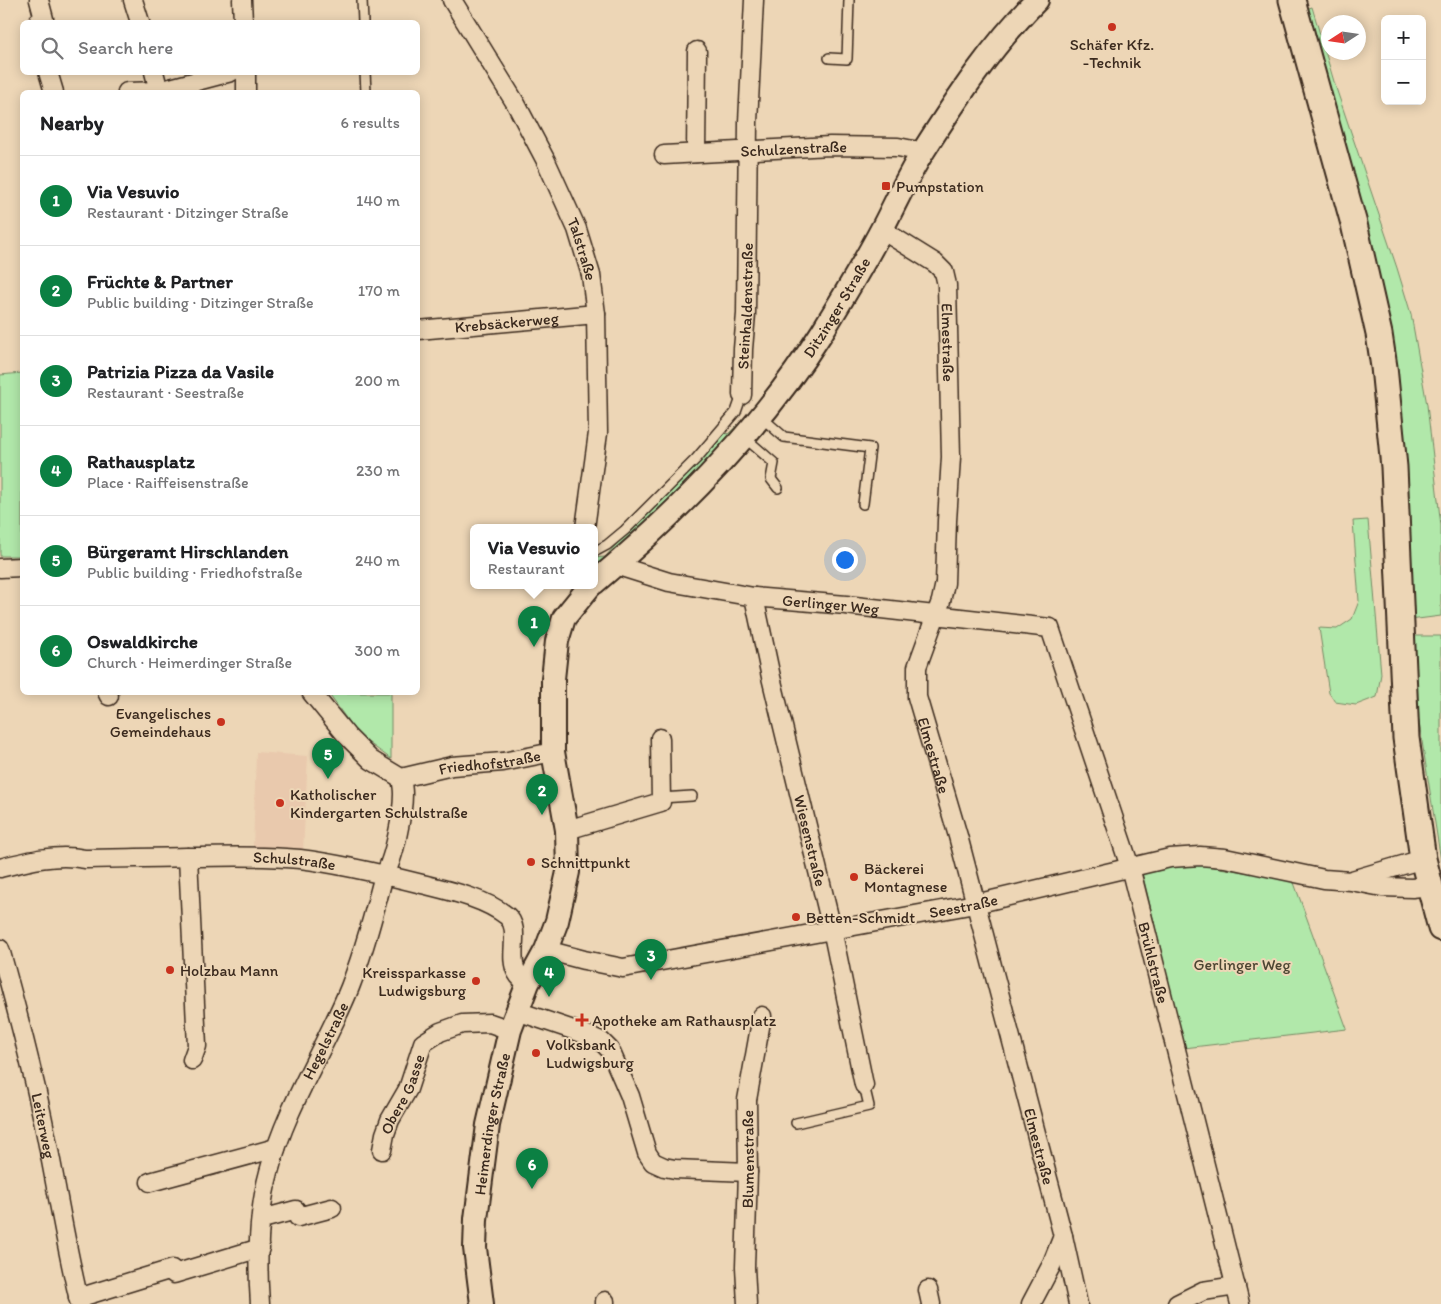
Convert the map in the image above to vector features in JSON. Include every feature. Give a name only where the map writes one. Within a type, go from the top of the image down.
[{"type":"main road","points":[[1292,0],[1359,243],[1384,367],[1394,467],[1406,738],[1423,859],[1441,928]]},
{"type":"street","points":[[39,0],[44,20]]},
{"type":"street","points":[[133,0],[139,20]]},
{"type":"street","points":[[242,0],[243,20]]},
{"type":"street","name":"Talstraße","points":[[452,0],[516,104],[546,161],[577,229],[591,275],[596,314],[598,433],[587,524]]},
{"type":"street","name":"Steinhaldenstraße","points":[[742,395],[746,314],[748,122],[754,0]]},
{"type":"street","name":"Ditzinger Straße","points":[[598,579],[653,532],[702,485],[760,416],[796,369],[822,332],[882,230],[923,152],[993,49],[1038,0]]},
{"type":"street","points":[[696,153],[697,51]]},
{"type":"street","points":[[49,75],[53,90]]},
{"type":"street","points":[[155,75],[159,90]]},
{"type":"street","points":[[163,90],[220,75]]},
{"type":"street","points":[[246,75],[246,90]]},
{"type":"street","name":"Schulzenstraße","points":[[664,155],[830,146],[898,147],[923,152]]},
{"type":"street","name":"Elmestraße","points":[[882,230],[935,263],[944,272],[947,285],[951,457],[945,583],[917,667],[917,696],[938,764],[1062,1236],[1078,1304]]},
{"type":"street","name":"Krebsäckerweg","points":[[420,330],[596,314]]},
{"type":"street","name":"Gerlinger Weg","points":[[615,565],[669,582],[754,597],[846,605],[1050,628]]},
{"type":"street","points":[[0,568],[20,568]]},
{"type":"street","name":"Ditzinger Straße","points":[[546,950],[557,921],[568,872],[567,830],[553,752],[554,680],[557,641],[564,618],[587,589]]},
{"type":"street","name":"Wiesenstraße","points":[[754,597],[773,687],[832,929],[864,1085]]},
{"type":"street","name":"Brühlstraße","points":[[1050,628],[1130,866],[1240,1304]]},
{"type":"street","points":[[313,695],[347,736],[371,760],[401,778]]},
{"type":"street","points":[[567,830],[661,802],[660,738]]},
{"type":"street","name":"Friedhofstraße","points":[[401,778],[452,766],[503,762],[553,752]]},
{"type":"street","name":"Hegelstraße","points":[[260,1304],[259,1278],[262,1219],[266,1187],[276,1148],[302,1087],[349,988],[366,940],[384,875],[389,867],[400,817],[403,794],[401,778]]},
{"type":"street","name":"Schulstraße","points":[[0,868],[26,861],[72,856],[85,859],[246,855],[301,859],[384,875],[472,898],[497,909],[509,918],[514,926],[515,939],[512,961],[517,975],[528,984]]},
{"type":"street","name":"Seestraße","points":[[546,950],[623,968],[975,904],[1170,858],[1200,856],[1225,858],[1324,878],[1351,880],[1382,888],[1430,886]]},
{"type":"street","points":[[188,857],[196,1046],[192,1060]]},
{"type":"street","name":"Seestraße","points":[[1351,880],[1423,859]]},
{"type":"street","name":"Leiterweg","points":[[0,949],[16,1006],[41,1111],[79,1301]]},
{"type":"street","name":"Heimerdinger Straße","points":[[482,1304],[475,1248],[479,1194],[488,1125],[514,1021],[528,984],[546,950]]},
{"type":"street","name":"Blumenstraße","points":[[746,1304],[745,1267],[748,1172],[746,1100],[762,1016]]},
{"type":"street","name":"Obere Gasse","points":[[382,1150],[384,1134],[408,1089],[423,1043],[440,1032],[462,1024],[514,1021],[582,1033],[601,1041],[610,1050],[630,1096],[647,1154],[653,1162],[675,1169],[748,1172]]},
{"type":"street","points":[[150,1182],[276,1148]]},
{"type":"street","points":[[262,1219],[296,1210],[298,1217],[332,1208]]},
{"type":"street","points":[[1031,1304],[1051,1266],[1062,1236]]},
{"type":"street","points":[[79,1301],[172,1269],[174,1274],[260,1248]]},
{"type":"street","points":[[1176,1304],[1203,1291],[1236,1286]]},
{"type":"lane","points":[[362,0],[363,20]]},
{"type":"lane","points":[[829,58],[847,59],[848,0]]},
{"type":"lane","points":[[365,75],[366,90]]},
{"type":"lane","name":"Steinhaldenstraße","points":[[598,550],[625,530],[696,459],[736,412],[742,395]]},
{"type":"lane","points":[[760,416],[784,436],[870,448],[863,504]]},
{"type":"lane","points":[[743,436],[774,463],[771,479],[778,488]]},
{"type":"lane","points":[[661,798],[692,796]]},
{"type":"lane","points":[[796,1123],[869,1106],[864,1085]]},
{"type":"shaded area","name":"Katholischer Kindergarten Schulstraße","points":[[256,752],[308,756],[303,852],[253,850]]},
{"type":"green space","points":[[1312,7],[1321,38],[1321,60],[1328,60],[1411,314],[1427,405],[1441,526],[1441,616],[1410,620],[1395,366],[1374,253],[1306,9]]},
{"type":"green space","points":[[20,373],[20,556],[0,556],[0,375]]},
{"type":"green space","points":[[758,406],[703,472],[598,570],[598,558],[605,557],[698,464],[724,433],[728,434]]},
{"type":"green space","points":[[1368,520],[1381,674],[1377,697],[1356,705],[1335,702],[1329,693],[1319,628],[1337,629],[1352,619],[1359,601],[1353,521]]},
{"type":"green space","points":[[1411,636],[1441,636],[1441,861],[1415,697]]},
{"type":"green space","points":[[329,695],[391,695],[391,759],[358,735]]},
{"type":"green space","name":"Gerlinger Weg","points":[[1201,865],[1293,880],[1347,1029],[1184,1048],[1142,872],[1172,866]]},
{"type":"place","name":"Schäfer Kfz. -Technik","points":[[1112,27]]},
{"type":"place","name":"Pumpstation","points":[[886,186]]},
{"type":"place","name":"Via Vesuvio","points":[[534,647]]},
{"type":"place","name":"Evangelisches Gemeindehaus","points":[[221,722]]},
{"type":"place","name":"Bürgeramt Hirschlanden","points":[[328,779]]},
{"type":"place","name":"Katholischer Kindergarten Schulstraße","points":[[280,803]]},
{"type":"place","name":"Früchte & Partner","points":[[542,815]]},
{"type":"place","name":"Schnittpunkt","points":[[531,862]]},
{"type":"place","name":"Bäckerei Montagnese","points":[[854,877]]},
{"type":"place","name":"Betten-Schmidt","points":[[796,917]]},
{"type":"place","name":"Holzbau Mann","points":[[170,970]]},
{"type":"place","name":"Patrizia Pizza da Vasile","points":[[651,980]]},
{"type":"place","name":"Kreissparkasse Ludwigsburg","points":[[476,981]]},
{"type":"place","name":"Rathausplatz","points":[[549,997]]},
{"type":"place","name":"Apotheke am Rathausplatz","points":[[582,1020]]},
{"type":"place","name":"Volksbank Ludwigsburg","points":[[536,1053]]},
{"type":"place","name":"Oswaldkirche","points":[[532,1189]]}]
